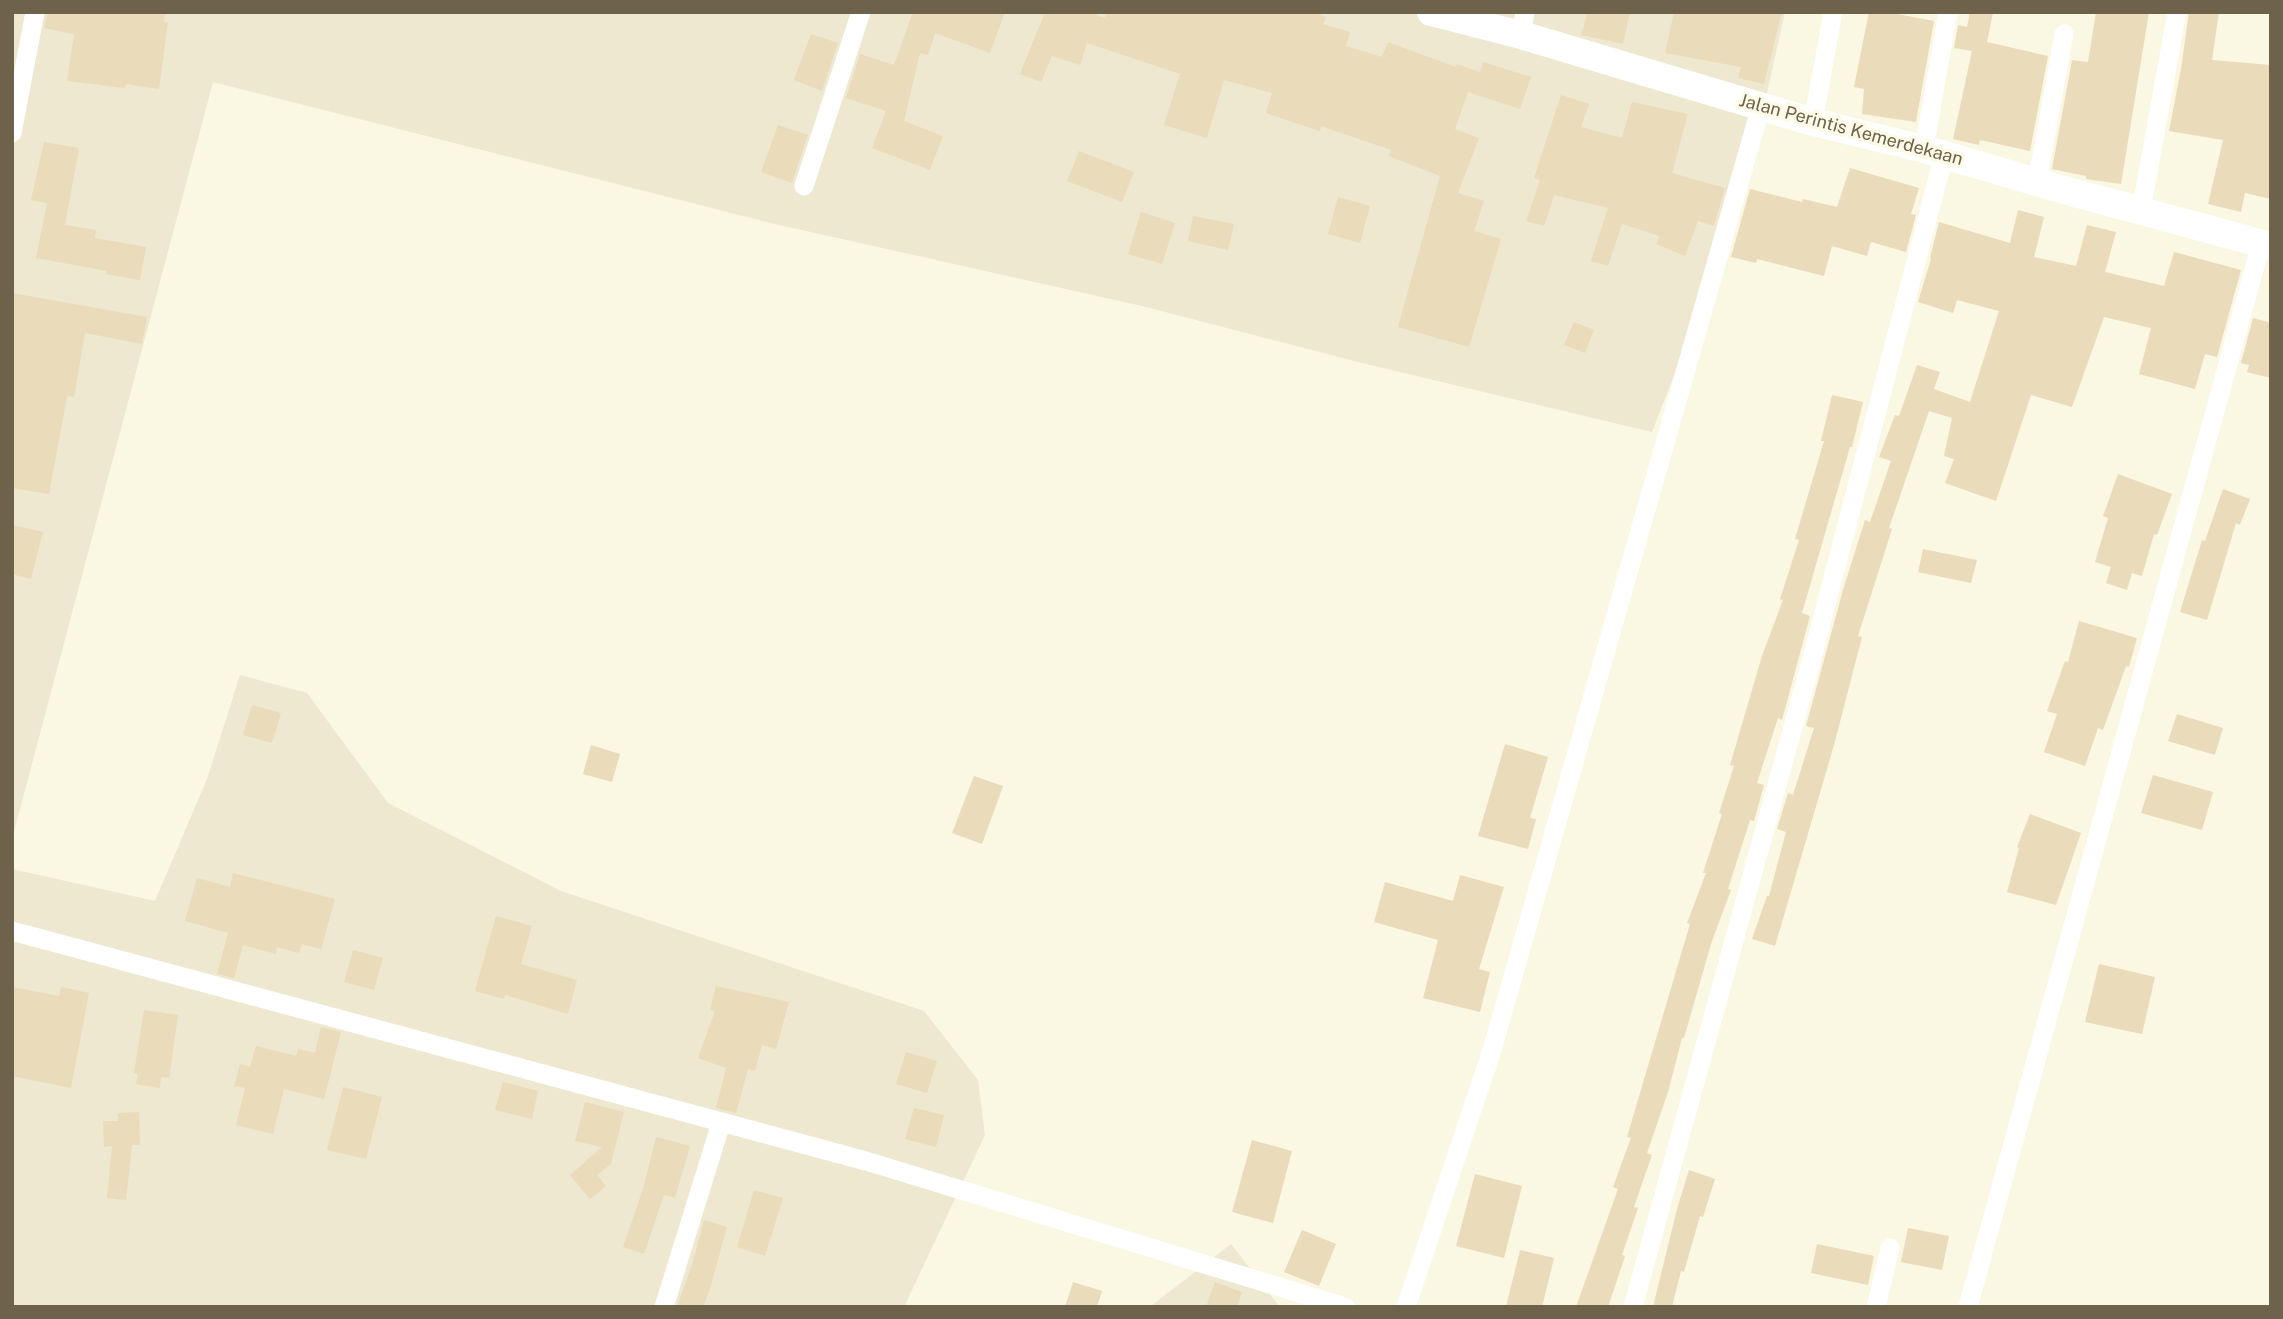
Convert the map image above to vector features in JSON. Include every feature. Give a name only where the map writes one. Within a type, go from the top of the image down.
[{"type":"street","points":[[12,133],[35,12]]},
{"type":"street","points":[[804,186],[861,12]]},
{"type":"street","name":"Jalan Perintis Kemerdekaan","points":[[1431,12],[1523,24],[1760,106],[2266,245]]},
{"type":"street","points":[[1813,121],[1833,12]]},
{"type":"street","points":[[1633,1307],[1812,658],[1934,152],[1948,12]]},
{"type":"street","points":[[2141,211],[2177,12]]},
{"type":"street","points":[[2037,183],[2064,34]]},
{"type":"street","points":[[1406,1307],[1492,1050],[1760,106]]},
{"type":"street","points":[[1968,1307],[2266,245]]},
{"type":"street","points":[[12,931],[866,1161],[1345,1307]]},
{"type":"street","points":[[664,1307],[721,1123]]},
{"type":"street","points":[[1876,1307],[1890,1248]]},
{"type":"shaded area","points":[[12,12],[1785,12],[1767,93],[1706,293],[1652,432],[1366,364],[1142,306],[775,224],[213,82],[12,839]]},
{"type":"shaded area","points":[[240,675],[307,693],[388,803],[561,891],[924,1011],[978,1080],[985,1135],[904,1307],[12,1307],[12,869],[155,901],[207,779]]},
{"type":"shaded area","points":[[1231,1244],[1280,1307],[1151,1307],[1151,1306]]},
{"type":"building","points":[[48,12],[165,12],[164,22],[168,22],[159,89],[126,84],[125,88],[67,81],[74,34],[44,28]]},
{"type":"building","points":[[913,12],[1005,12],[990,53],[935,33],[928,55],[920,53],[904,121],[943,136],[930,170],[872,148],[886,111],[846,98],[860,54],[894,65]]},
{"type":"building","points":[[1045,12],[1088,12],[1105,18],[1106,12],[1312,12],[1326,17],[1323,24],[1350,32],[1346,46],[1382,57],[1388,42],[1456,67],[1457,64],[1480,72],[1483,62],[1531,77],[1520,109],[1468,92],[1455,129],[1479,138],[1458,193],[1484,201],[1474,231],[1501,239],[1469,347],[1398,327],[1440,176],[1389,156],[1391,150],[1321,126],[1320,131],[1266,113],[1272,93],[1224,80],[1207,138],[1164,125],[1180,74],[1087,43],[1080,65],[1052,56],[1041,82],[1020,74]]},
{"type":"building","points":[[1588,12],[1630,12],[1623,44],[1581,35]]},
{"type":"building","points":[[1674,12],[1782,12],[1764,84],[1738,78],[1741,67],[1665,53]]},
{"type":"building","points":[[1869,12],[1886,12],[1934,21],[1916,122],[1862,114],[1864,89],[1854,87]]},
{"type":"building","points":[[1970,12],[1993,12],[1987,42],[2048,56],[2030,151],[1980,140],[1979,145],[1953,139],[1972,51],[1954,48],[1958,25],[1967,27]]},
{"type":"building","points":[[2096,12],[2149,12],[2121,184],[2086,179],[2086,176],[2052,169],[2072,60],[2088,62]]},
{"type":"building","points":[[2189,12],[2219,12],[2212,60],[2271,65],[2271,199],[2245,193],[2241,212],[2208,204],[2223,140],[2169,131]]},
{"type":"building","points":[[811,34],[838,43],[822,91],[794,80]]},
{"type":"building","points":[[1561,95],[1589,104],[1581,127],[1622,138],[1632,102],[1688,114],[1672,173],[1725,188],[1714,226],[1698,221],[1685,256],[1656,244],[1660,236],[1622,224],[1608,266],[1591,261],[1608,208],[1554,195],[1544,226],[1526,221],[1540,180],[1534,178]]},
{"type":"building","points":[[778,125],[808,135],[792,183],[761,172]]},
{"type":"building","points":[[44,142],[79,148],[65,225],[96,230],[95,238],[146,247],[140,280],[36,258],[47,203],[31,200]]},
{"type":"building","points":[[1079,151],[1134,172],[1122,202],[1067,181]]},
{"type":"building","points":[[1850,168],[1919,188],[1911,214],[1916,215],[1906,252],[1871,242],[1867,256],[1832,246],[1824,276],[1757,259],[1756,263],[1731,257],[1750,189],[1802,202],[1803,199],[1837,207]]},
{"type":"building","points":[[1338,197],[1370,206],[1360,243],[1328,234]]},
{"type":"building","points":[[2018,210],[2044,217],[2034,257],[2076,266],[2087,225],[2116,232],[2105,272],[2164,286],[2174,252],[2241,270],[2217,357],[2205,354],[2195,389],[2139,374],[2151,328],[2104,317],[2072,407],[2031,395],[1996,501],[1945,483],[1954,459],[1944,456],[1952,418],[1929,411],[1889,528],[1892,529],[1858,636],[1862,637],[1834,745],[1775,946],[1752,939],[1769,896],[1786,832],[1777,829],[1788,793],[1793,795],[1814,728],[1806,726],[1843,590],[1865,520],[1870,522],[1891,461],[1879,457],[1895,415],[1899,416],[1917,365],[1940,372],[1934,389],[1970,402],[1999,311],[1957,300],[1953,313],[1918,302],[1939,222],[2010,243]]},
{"type":"building","points":[[1141,212],[1175,223],[1162,264],[1128,254]]},
{"type":"building","points":[[1193,216],[1234,224],[1228,250],[1188,241]]},
{"type":"building","points":[[12,293],[147,317],[142,344],[85,333],[74,397],[67,396],[49,494],[12,488]]},
{"type":"building","points":[[2253,318],[2271,323],[2271,378],[2247,372],[2249,365],[2241,363]]},
{"type":"building","points":[[1574,322],[1594,330],[1585,353],[1564,345]]},
{"type":"building","points":[[1832,395],[1863,402],[1802,613],[1810,616],[1782,720],[1778,718],[1757,783],[1764,785],[1754,821],[1750,820],[1728,889],[1731,890],[1711,944],[1668,1092],[1647,1153],[1652,1155],[1634,1207],[1638,1208],[1608,1307],[1576,1307],[1618,1189],[1613,1187],[1631,1138],[1627,1137],[1690,924],[1687,923],[1706,873],[1703,873],[1734,766],[1730,765],[1762,656],[1783,600],[1780,599],[1799,540],[1795,539],[1824,441],[1821,441]]},
{"type":"building","points":[[2118,474],[2172,494],[2157,535],[2154,534],[2142,576],[2132,573],[2127,590],[2106,583],[2111,567],[2095,562],[2108,518],[2103,516]]},
{"type":"building","points":[[2223,489],[2250,499],[2240,525],[2236,523],[2207,620],[2180,612],[2202,540],[2205,541]]},
{"type":"building","points":[[12,525],[43,532],[31,579],[12,574]]},
{"type":"building","points":[[1923,549],[1977,560],[1971,583],[1918,572]]},
{"type":"building","points":[[2079,621],[2137,638],[2129,667],[2126,666],[2103,730],[2098,728],[2085,766],[2044,752],[2057,714],[2047,711],[2065,661],[2068,662]]},
{"type":"building","points":[[252,705],[281,713],[272,743],[243,735]]},
{"type":"building","points":[[2177,714],[2223,728],[2215,755],[2168,741]]},
{"type":"building","points":[[1505,744],[1548,757],[1530,818],[1536,819],[1528,849],[1478,836]]},
{"type":"building","points":[[591,745],[620,754],[612,782],[583,774]]},
{"type":"building","points":[[2153,775],[2213,792],[2202,830],[2141,813]]},
{"type":"building","points":[[974,776],[1003,786],[982,844],[952,833]]},
{"type":"building","points":[[2030,814],[2081,833],[2056,905],[2007,892],[2019,848],[2017,847]]},
{"type":"building","points":[[233,873],[335,899],[321,949],[302,944],[299,953],[277,947],[276,954],[243,945],[234,978],[217,974],[228,933],[185,921],[197,878],[230,887]]},
{"type":"building","points":[[1460,875],[1504,887],[1479,969],[1490,972],[1480,1012],[1423,998],[1438,940],[1374,922],[1385,882],[1453,901]]},
{"type":"building","points":[[496,916],[532,926],[521,964],[577,980],[568,1014],[505,995],[504,999],[475,991]]},
{"type":"building","points":[[353,950],[383,958],[374,990],[344,982]]},
{"type":"building","points":[[2099,964],[2155,977],[2142,1034],[2085,1022]]},
{"type":"building","points":[[716,986],[789,1002],[776,1049],[762,1045],[755,1071],[748,1069],[736,1113],[716,1108],[726,1068],[698,1058],[715,1011],[710,1010]]},
{"type":"building","points":[[12,987],[59,996],[61,987],[89,993],[71,1088],[12,1076]]},
{"type":"building","points":[[144,1010],[178,1015],[169,1078],[161,1077],[160,1088],[136,1084],[138,1074],[134,1073]]},
{"type":"building","points":[[321,1027],[341,1032],[324,1099],[284,1089],[273,1134],[236,1125],[245,1088],[234,1086],[240,1064],[250,1067],[256,1046],[296,1056],[298,1049],[315,1053]]},
{"type":"building","points":[[906,1052],[937,1061],[927,1093],[896,1084]]},
{"type":"building","points":[[503,1082],[538,1091],[532,1119],[495,1110]]},
{"type":"building","points":[[343,1087],[382,1097],[366,1159],[327,1150]]},
{"type":"building","points":[[585,1102],[624,1112],[611,1164],[597,1175],[606,1186],[590,1199],[570,1175],[602,1147],[575,1141]]},
{"type":"building","points":[[914,1108],[944,1115],[936,1147],[905,1139]]},
{"type":"building","points":[[139,1112],[140,1145],[132,1145],[126,1200],[107,1198],[112,1146],[104,1147],[103,1121],[118,1121],[118,1113]]},
{"type":"building","points":[[656,1137],[690,1146],[675,1198],[664,1195],[644,1254],[623,1247],[643,1189]]},
{"type":"building","points":[[1252,1140],[1292,1151],[1273,1223],[1232,1212]]},
{"type":"building","points":[[1689,1170],[1715,1179],[1703,1217],[1700,1216],[1684,1272],[1681,1271],[1672,1307],[1653,1307],[1677,1209]]},
{"type":"building","points":[[1475,1174],[1522,1186],[1504,1258],[1456,1246]]},
{"type":"building","points":[[754,1190],[783,1198],[765,1256],[737,1247]]},
{"type":"building","points":[[704,1220],[727,1227],[711,1285],[703,1307],[677,1307],[692,1265]]},
{"type":"building","points":[[1908,1228],[1949,1236],[1942,1270],[1901,1262]]},
{"type":"building","points":[[1302,1230],[1336,1244],[1319,1286],[1284,1272]]},
{"type":"building","points":[[1817,1244],[1874,1256],[1868,1285],[1811,1273]]},
{"type":"building","points":[[1520,1250],[1554,1258],[1542,1307],[1506,1307]]},
{"type":"building","points":[[1073,1282],[1102,1291],[1097,1307],[1065,1307]]},
{"type":"building","points":[[1215,1282],[1242,1292],[1237,1307],[1206,1307]]}]
